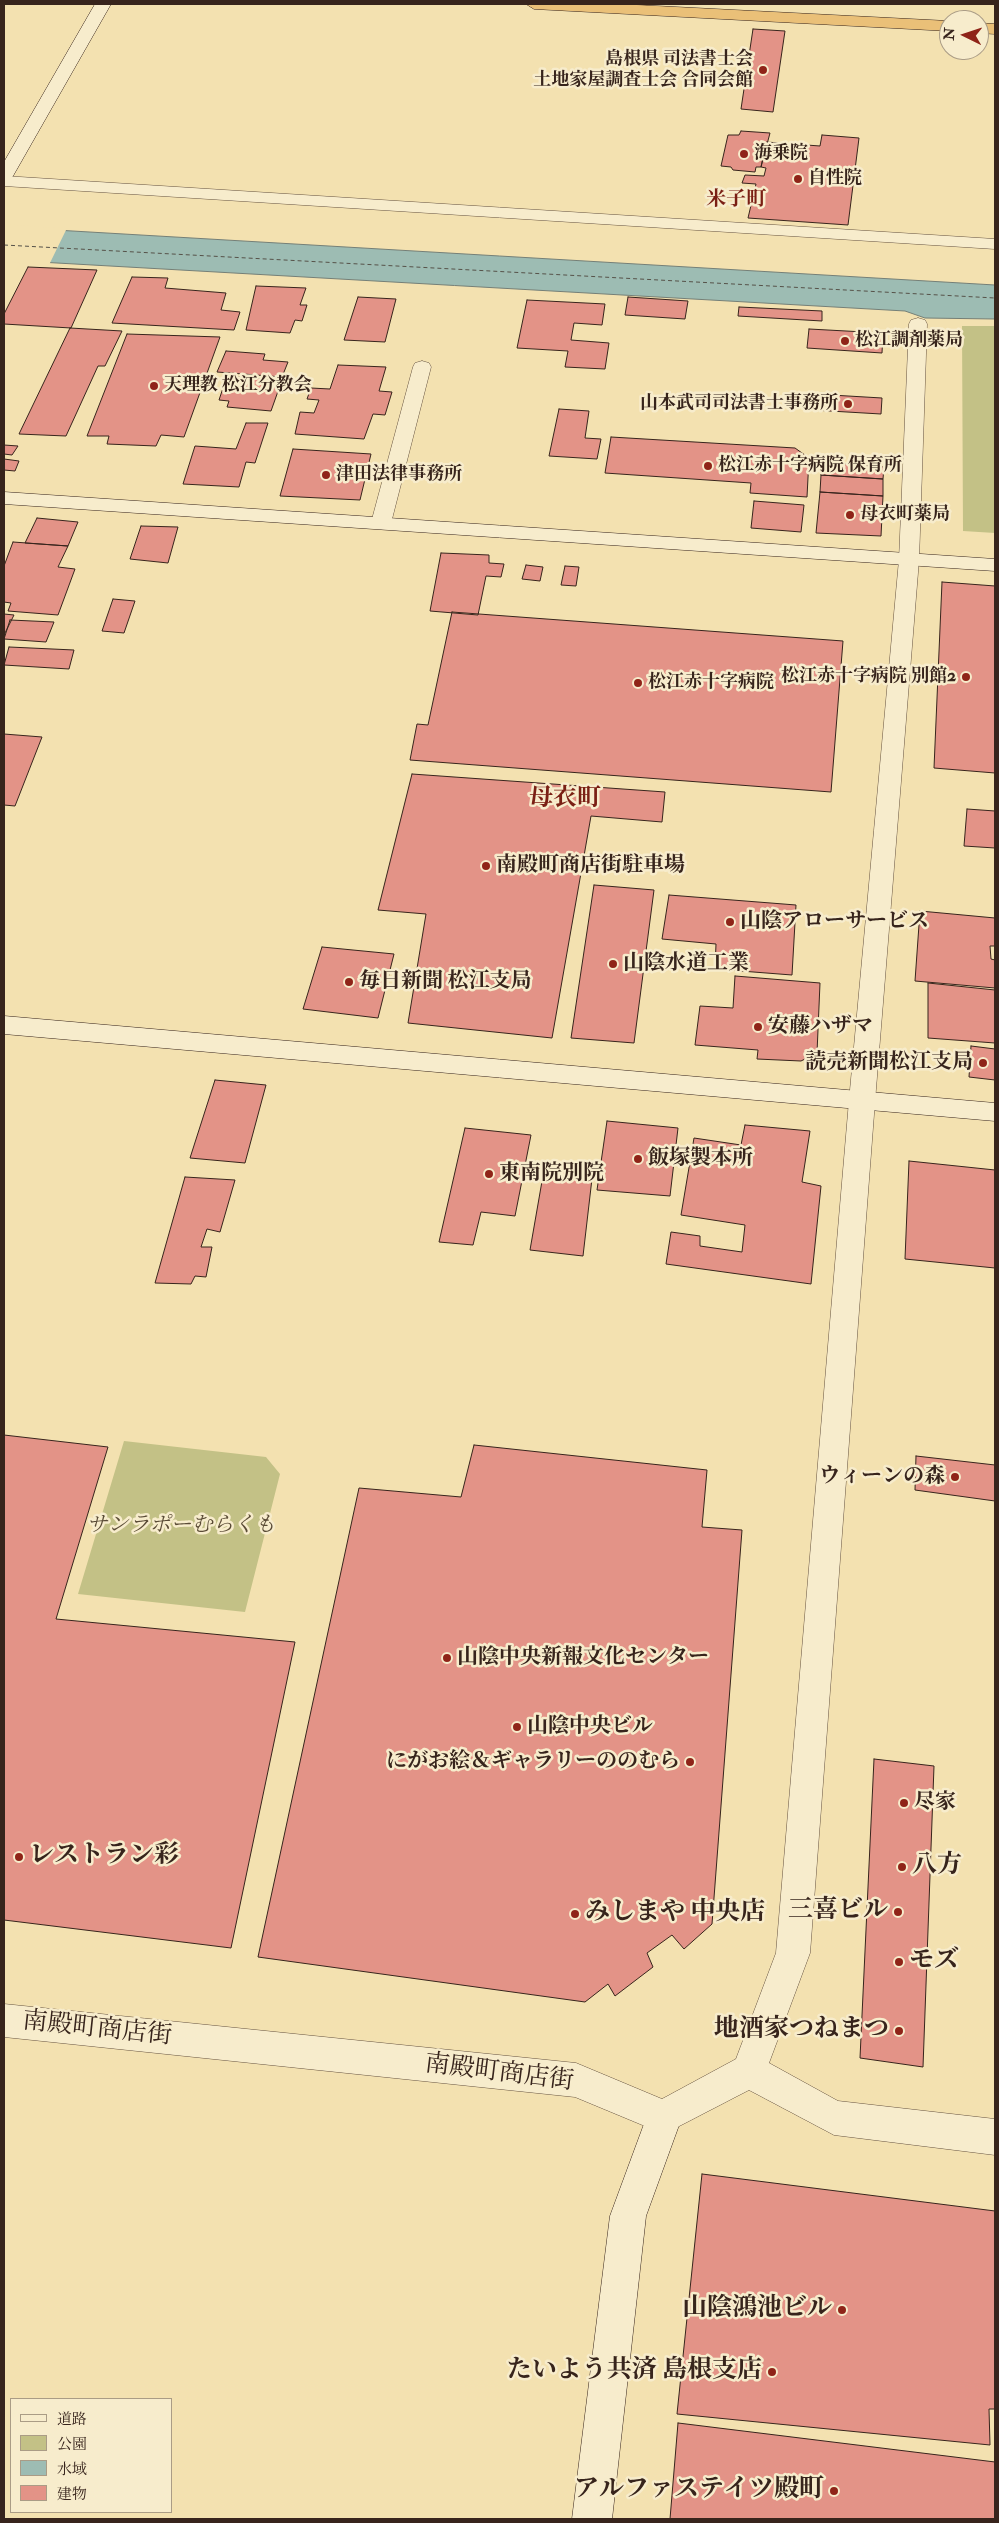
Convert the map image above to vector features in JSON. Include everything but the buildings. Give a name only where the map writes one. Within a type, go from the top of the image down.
[{"type":"highway","points":[[534,4],[939,25]]},
{"type":"street","points":[[4,176],[103,4]]},
{"type":"street","points":[[4,181],[995,244]]},
{"type":"street","points":[[592,2519],[628,2216],[664,2118],[749,2071],[792,1953],[862,1101],[909,560],[918,324]]},
{"type":"street","points":[[381,523],[422,367]]},
{"type":"street","points":[[4,498],[995,565]]},
{"type":"street","points":[[4,1025],[995,1112]]},
{"type":"street","name":"南殿町商店街","points":[[4,2021],[576,2080],[664,2118]]},
{"type":"street","points":[[749,2071],[834,2118],[995,2137]]},
{"type":"green space","points":[[962,326],[995,326],[995,533],[963,531]]},
{"type":"green space","name":"サンラポーむらくも","points":[[124,1441],[266,1457],[280,1474],[245,1612],[78,1594]]},
{"type":"water","points":[[4,227],[995,285],[995,319],[925,318],[905,311],[4,260]]},
{"type":"pier","points":[[4,224],[67,228],[49,265],[4,262]]},
{"type":"ferry route","points":[[4,245],[995,298]]},
{"type":"place","name":"島根県 司法書士会 土地家屋調査士会 合同会館","points":[[763,70]]},
{"type":"place","name":"海乗院","points":[[744,154]]},
{"type":"place","name":"自性院","points":[[798,179]]},
{"type":"place","name":"松江調剤薬局","points":[[845,341]]},
{"type":"place","name":"天理教 松江分教会","points":[[154,386]]},
{"type":"place","name":"山本武司司法書士事務所","points":[[848,404]]},
{"type":"place","name":"松江赤十字病院 保育所","points":[[708,466]]},
{"type":"place","name":"津田法律事務所","points":[[326,475]]},
{"type":"place","name":"母衣町薬局","points":[[850,515]]},
{"type":"place","name":"松江赤十字病院 別館2","points":[[966,677]]},
{"type":"place","name":"松江赤十字病院","points":[[638,683]]},
{"type":"place","name":"南殿町商店街駐車場","points":[[486,866]]},
{"type":"place","name":"山陰アローサービス","points":[[730,922]]},
{"type":"place","name":"山陰水道工業","points":[[613,964]]},
{"type":"place","name":"毎日新聞 松江支局","points":[[349,982]]},
{"type":"place","name":"安藤ハザマ","points":[[758,1027]]},
{"type":"place","name":"読売新聞松江支局","points":[[983,1063]]},
{"type":"place","name":"飯塚製本所","points":[[638,1159]]},
{"type":"place","name":"東南院別院","points":[[489,1174]]},
{"type":"place","name":"ウィーンの森","points":[[955,1477]]},
{"type":"place","name":"山陰中央新報文化センター","points":[[447,1658]]},
{"type":"place","name":"山陰中央ビル","points":[[517,1727]]},
{"type":"place","name":"にがお絵＆ギャラリーののむら","points":[[690,1762]]},
{"type":"place","name":"尽家","points":[[904,1803]]},
{"type":"place","name":"レストラン彩","points":[[19,1857]]},
{"type":"place","name":"八方","points":[[902,1867]]},
{"type":"place","name":"三喜ビル","points":[[898,1912]]},
{"type":"place","name":"みしまや 中央店","points":[[575,1914]]},
{"type":"place","name":"モズ","points":[[899,1962]]},
{"type":"place","name":"地酒家つねまつ","points":[[899,2031]]},
{"type":"place","name":"山陰鴻池ビル","points":[[842,2310]]},
{"type":"place","name":"たいよう共済 島根支店","points":[[772,2372]]},
{"type":"place","name":"アルファステイツ殿町","points":[[834,2491]]},
{"type":"district","name":"米子町","points":[[736,201]]},
{"type":"district","name":"母衣町","points":[[565,800]]}]
